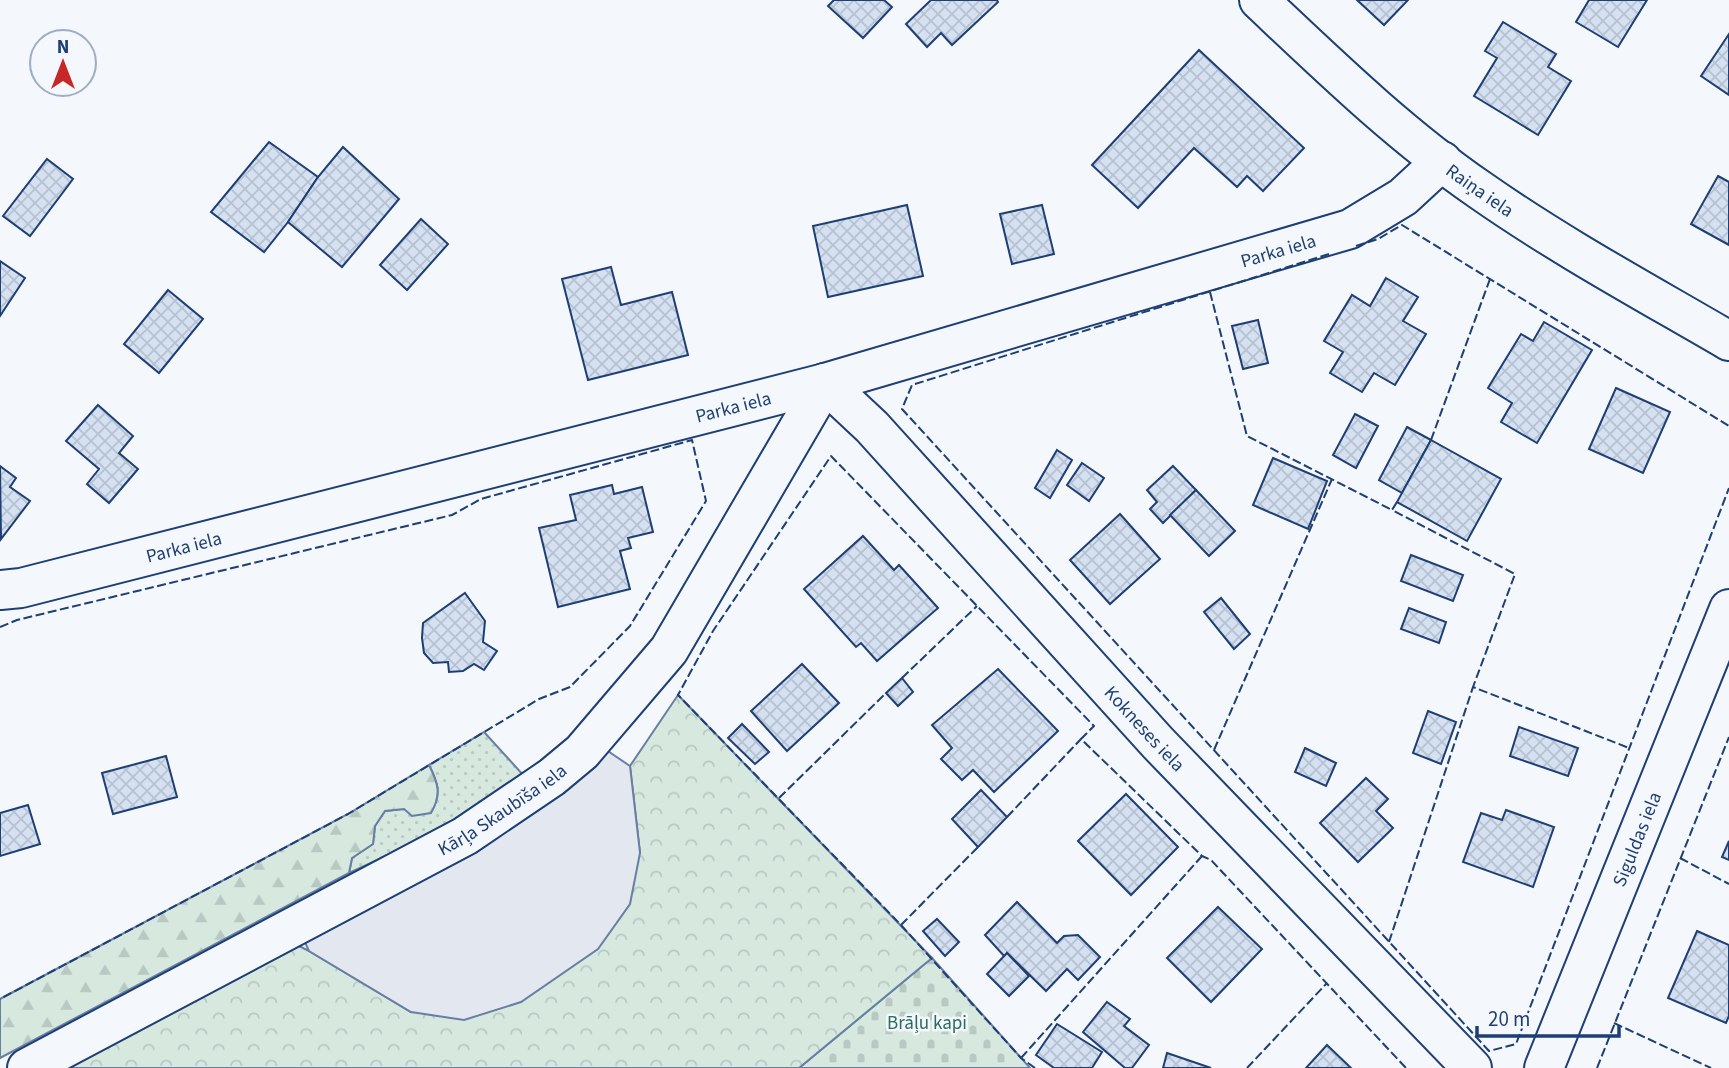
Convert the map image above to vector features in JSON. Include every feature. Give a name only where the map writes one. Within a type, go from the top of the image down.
[{"type":"street","name":"Raiņa iela","points":[[1259,0],[1337,73],[1478,189],[1559,244],[1729,341]]},
{"type":"street","name":"Parka iela","points":[[0,590],[21,588],[825,383],[1350,229],[1403,197],[1442,161]]},
{"type":"street","name":"Kārļa Skaubīša iela","points":[[27,1068],[465,836],[552,777],[582,752],[669,650],[825,383]]},
{"type":"street","name":"Kokneses iela","points":[[825,383],[872,427],[1158,743],[1472,1068]]},
{"type":"street","name":"Siguldas iela","points":[[1544,1068],[1729,609]]},
{"type":"green space","points":[[678,695],[932,958],[799,1068],[53,1068],[289,941],[411,1012],[640,853],[630,766]]},
{"type":"green space","points":[[484,732],[525,777],[439,829],[349,873],[352,858],[373,844],[375,826],[385,811],[404,809],[431,812],[437,800],[438,789],[429,765]]},
{"type":"green space","points":[[429,765],[438,789],[437,800],[431,813],[412,816],[404,809],[385,811],[375,826],[373,844],[352,858],[349,873],[0,1058],[0,999],[348,814]]},
{"type":"green space","name":"Brāļu kapi","points":[[932,958],[1030,1068],[799,1068]]},
{"type":"shaded area","points":[[593,741],[630,766],[640,853],[630,904],[598,949],[521,1002],[464,1020],[411,1012],[309,951],[297,925]]},
{"type":"building","points":[[834,0],[884,0],[892,7],[863,38],[828,6]]},
{"type":"building","points":[[931,0],[998,2],[952,45],[941,33],[927,47],[906,24]]},
{"type":"building","points":[[1357,0],[1408,0],[1384,25]]},
{"type":"building","points":[[1589,0],[1647,0],[1618,47],[1576,22]]},
{"type":"building","points":[[1503,22],[1556,54],[1548,67],[1571,81],[1538,135],[1474,96],[1497,58],[1485,51]]},
{"type":"building","points":[[1729,34],[1729,95],[1701,76]]},
{"type":"building","points":[[1199,50],[1304,148],[1263,191],[1247,176],[1237,187],[1194,148],[1138,208],[1092,165]]},
{"type":"building","points":[[269,142],[318,177],[264,252],[211,212]]},
{"type":"building","points":[[343,147],[399,199],[342,267],[288,222],[318,177]]},
{"type":"building","points":[[47,159],[73,179],[30,236],[3,216]]},
{"type":"building","points":[[1718,176],[1729,182],[1729,245],[1691,224]]},
{"type":"building","points":[[907,205],[923,276],[828,297],[813,226]]},
{"type":"building","points":[[1042,205],[1054,254],[1012,264],[1000,214]]},
{"type":"building","points":[[421,219],[448,244],[407,290],[380,265]]},
{"type":"building","points":[[0,261],[25,278],[0,316]]},
{"type":"building","points":[[611,267],[621,305],[672,292],[688,355],[588,380],[562,279]]},
{"type":"building","points":[[1386,278],[1418,297],[1403,321],[1426,334],[1395,385],[1374,373],[1362,392],[1330,373],[1343,352],[1324,341],[1352,295],[1370,306]]},
{"type":"building","points":[[168,290],[203,319],[159,373],[124,344]]},
{"type":"building","points":[[1258,320],[1268,363],[1243,369],[1232,326]]},
{"type":"building","points":[[1544,322],[1592,350],[1537,443],[1501,422],[1512,403],[1488,388],[1521,334],[1533,341]]},
{"type":"building","points":[[1616,388],[1670,412],[1643,473],[1589,449]]},
{"type":"building","points":[[98,405],[133,436],[119,453],[138,469],[109,503],[87,484],[99,469],[66,441]]},
{"type":"building","points":[[1355,414],[1378,426],[1356,468],[1333,455]]},
{"type":"building","points":[[1407,427],[1431,440],[1402,493],[1379,480]]},
{"type":"building","points":[[1431,440],[1501,479],[1467,541],[1397,502]]},
{"type":"building","points":[[1057,450],[1072,460],[1050,498],[1035,488]]},
{"type":"building","points":[[1273,458],[1327,481],[1308,529],[1253,505]]},
{"type":"building","points":[[1082,463],[1104,478],[1089,501],[1067,485]]},
{"type":"building","points":[[0,466],[16,478],[10,487],[30,501],[1,539]]},
{"type":"building","points":[[1173,466],[1196,490],[1163,523],[1150,509],[1157,502],[1147,490]]},
{"type":"building","points":[[612,485],[614,494],[642,487],[653,532],[628,538],[631,548],[620,551],[630,589],[558,607],[539,528],[576,520],[570,495]]},
{"type":"building","points":[[1196,490],[1235,531],[1209,556],[1170,515]]},
{"type":"building","points":[[1120,514],[1160,559],[1110,604],[1070,560]]},
{"type":"building","points":[[863,536],[894,570],[899,565],[938,608],[877,661],[861,643],[856,647],[804,589]]},
{"type":"building","points":[[1411,555],[1463,575],[1453,601],[1401,581]]},
{"type":"building","points":[[465,593],[485,621],[483,642],[497,651],[484,670],[474,664],[463,671],[449,672],[448,662],[433,663],[424,653],[423,623]]},
{"type":"building","points":[[1221,598],[1250,634],[1234,649],[1204,612]]},
{"type":"building","points":[[1409,608],[1446,622],[1439,643],[1401,629]]},
{"type":"building","points":[[802,664],[839,703],[787,751],[751,711]]},
{"type":"building","points":[[998,669],[1058,731],[994,792],[973,770],[962,780],[941,759],[952,748],[932,725]]},
{"type":"building","points":[[902,678],[913,692],[898,706],[886,693]]},
{"type":"building","points":[[1428,711],[1456,722],[1441,764],[1413,753]]},
{"type":"building","points":[[742,724],[769,752],[755,764],[728,738]]},
{"type":"building","points":[[1519,727],[1578,748],[1568,776],[1510,756]]},
{"type":"building","points":[[1305,748],[1336,763],[1326,786],[1295,772]]},
{"type":"building","points":[[166,756],[177,797],[113,814],[102,773]]},
{"type":"building","points":[[1366,778],[1388,799],[1376,811],[1393,828],[1358,862],[1320,823]]},
{"type":"building","points":[[981,790],[1007,817],[978,847],[952,819]]},
{"type":"building","points":[[1126,794],[1178,847],[1131,895],[1078,841]]},
{"type":"building","points":[[28,805],[40,844],[0,856],[0,813]]},
{"type":"building","points":[[1506,810],[1554,827],[1533,887],[1463,862],[1481,813],[1502,820]]},
{"type":"building","points":[[1729,841],[1729,860],[1722,857]]},
{"type":"building","points":[[1017,902],[1057,943],[1064,936],[1078,935],[1100,957],[1078,980],[1067,969],[1046,991],[1007,953],[1005,957],[985,935]]},
{"type":"building","points":[[1218,907],[1262,949],[1211,1002],[1167,958]]},
{"type":"building","points":[[937,919],[959,942],[945,956],[923,931]]},
{"type":"building","points":[[1697,931],[1729,945],[1729,1016],[1726,1023],[1668,998]]},
{"type":"building","points":[[1007,953],[1029,976],[1009,996],[987,974]]},
{"type":"building","points":[[1107,1002],[1130,1019],[1124,1026],[1149,1045],[1132,1068],[1125,1068],[1083,1032]]},
{"type":"building","points":[[1057,1024],[1102,1052],[1092,1068],[1054,1068],[1036,1055]]},
{"type":"building","points":[[1327,1045],[1351,1068],[1306,1068]]},
{"type":"building","points":[[1167,1053],[1211,1068],[1163,1068]]},
{"type":"fence","points":[[1356,246],[1378,239],[1402,225],[1729,426]]},
{"type":"fence","points":[[1329,254],[912,385],[902,409],[1489,1051],[1516,1044],[1729,488]]},
{"type":"fence","points":[[1431,440],[1490,279]]},
{"type":"fence","points":[[1210,292],[1247,436],[1392,510]]},
{"type":"fence","points":[[0,627],[17,620],[452,515],[481,499],[692,440],[706,501],[630,626],[570,687],[539,699],[348,814],[0,999]]},
{"type":"fence","points":[[1035,1068],[1021,1058],[901,925],[678,695],[713,631],[831,456],[1094,726],[1081,739],[1202,856],[1211,860],[1406,1068]]},
{"type":"fence","points":[[1214,750],[1332,479]]},
{"type":"fence","points":[[1397,502],[1392,510],[1515,574],[1473,687],[1629,748]]},
{"type":"fence","points":[[902,678],[977,606]]},
{"type":"fence","points":[[1389,942],[1473,687]]},
{"type":"fence","points":[[779,798],[886,693]]},
{"type":"fence","points":[[1597,1068],[1729,737]]},
{"type":"fence","points":[[1007,817],[1081,739]]},
{"type":"fence","points":[[901,925],[978,847]]},
{"type":"fence","points":[[1021,1058],[1202,856]]},
{"type":"fence","points":[[1680,858],[1729,884]]},
{"type":"fence","points":[[1247,1068],[1327,983]]},
{"type":"fence","points":[[1614,1023],[1711,1068]]}]
